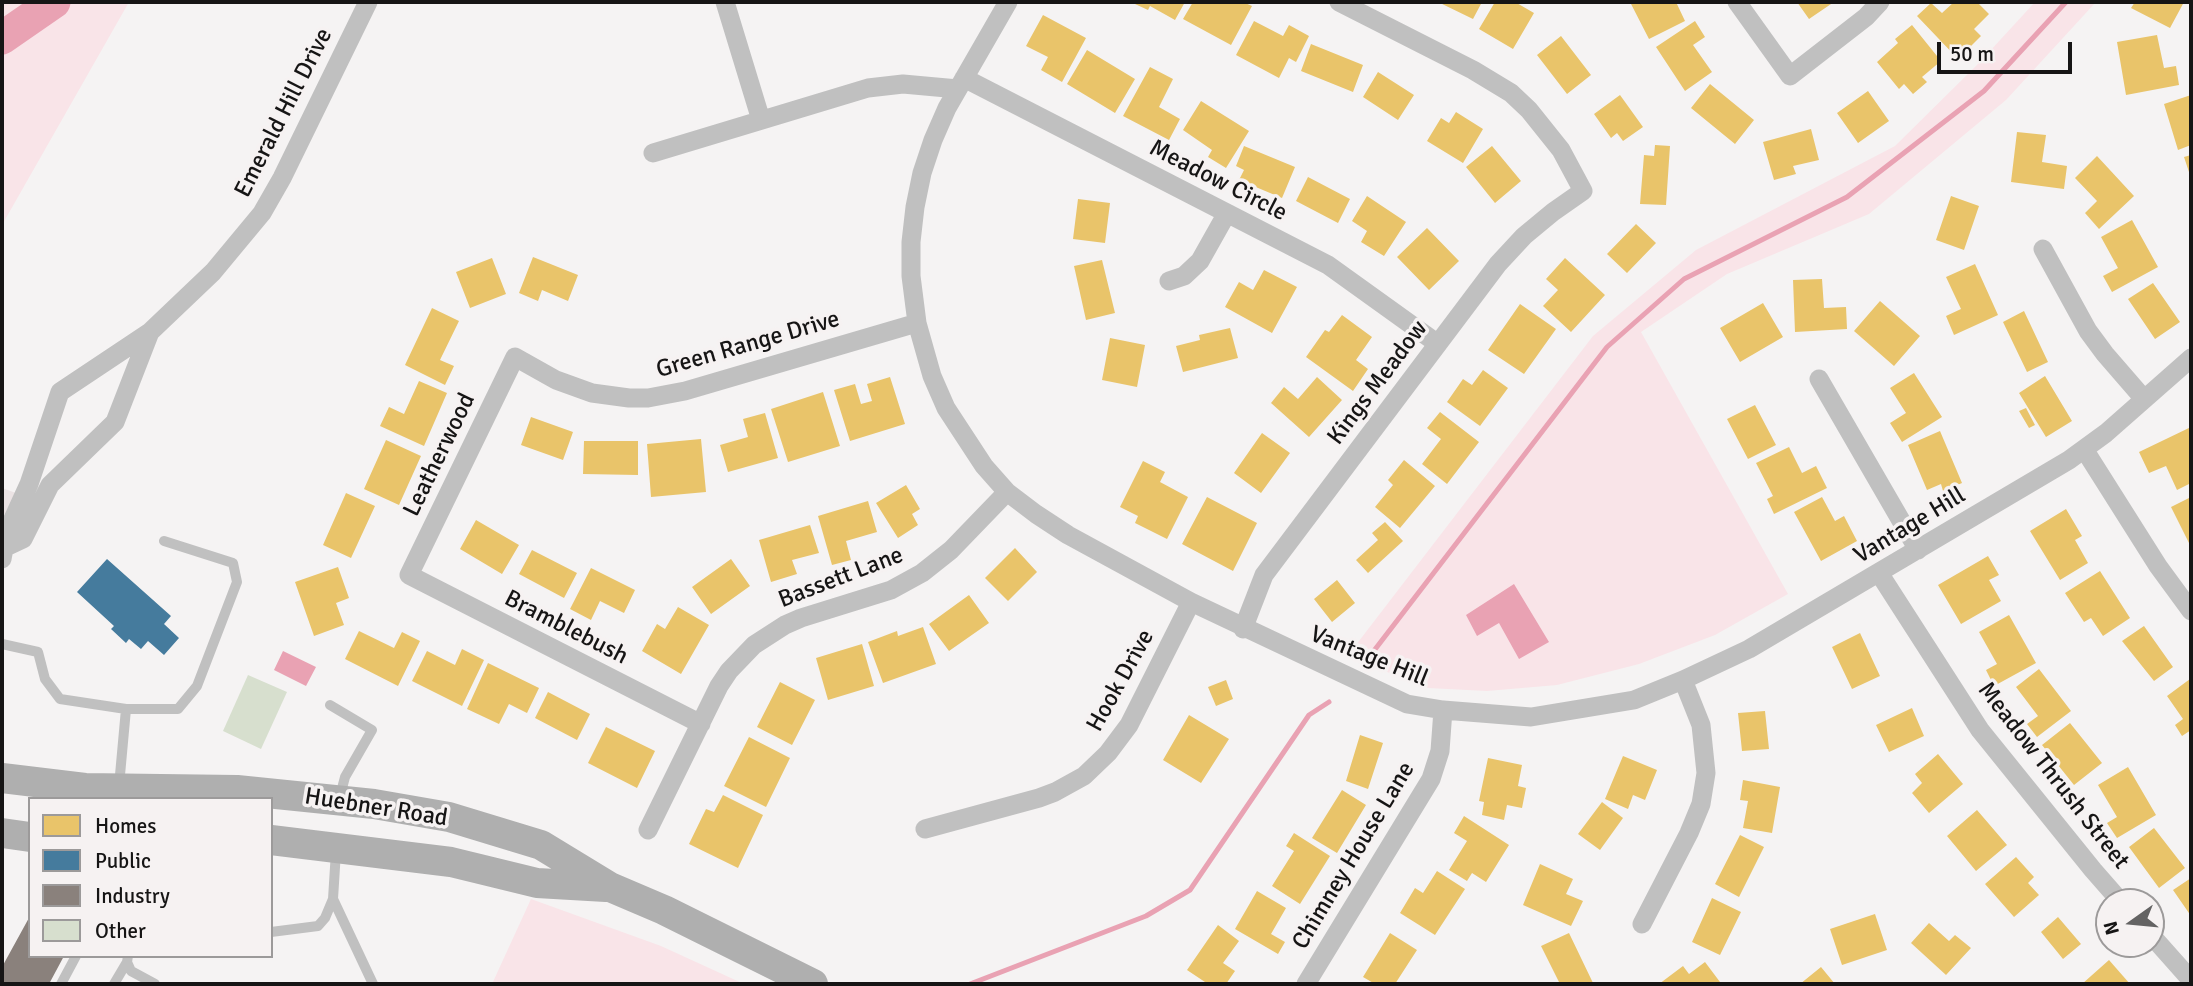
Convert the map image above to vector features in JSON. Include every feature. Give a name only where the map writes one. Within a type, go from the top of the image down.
[{"type":"main road","name":"Huebner Road","points":[[2,778],[85,788],[237,790],[339,800],[449,817],[541,845],[610,887],[664,910],[813,984]]},
{"type":"main road","points":[[337,847],[339,800]]},
{"type":"main road","points":[[2,833],[28,836]]},
{"type":"main road","name":"Huebner Road","points":[[273,840],[451,862],[537,883],[610,887]]},
{"type":"street","name":"Emerald Hill Drive","points":[[4,553],[7,533],[26,492],[60,392],[150,332],[213,272],[262,213],[282,178],[368,2]]},
{"type":"street","points":[[725,2],[761,120]]},
{"type":"street","name":"Vantage Hill","points":[[1008,2],[961,84],[933,140],[915,207],[911,276],[917,323],[932,376],[946,408],[984,467],[1007,492],[1035,514],[1068,535],[1243,629],[1407,704],[1443,710],[1531,717],[1634,701],[1684,680],[1749,649],[2070,460],[2106,433],[2191,358]]},
{"type":"street","name":"Kings Meadow","points":[[1243,629],[1264,575],[1507,255],[1552,212],[1583,191],[1561,150],[1529,110],[1511,93],[1473,70],[1339,2]]},
{"type":"street","points":[[1737,2],[1790,76],[1866,17],[1880,2]]},
{"type":"street","name":"Meadow Circle","points":[[653,153],[868,88],[886,85],[961,84],[1328,265],[1438,344]]},
{"type":"street","points":[[1169,281],[1184,276],[1200,261],[1227,213]]},
{"type":"street","points":[[2043,249],[2088,331],[2144,399]]},
{"type":"street","name":"Green Range Drive","points":[[514,357],[556,380],[592,393],[648,398],[685,391],[917,323]]},
{"type":"street","name":"Emerald Hill Drive","points":[[4,553],[23,538],[50,485],[115,422],[150,332]]},
{"type":"street","name":"Leatherwood","points":[[410,575],[514,357]]},
{"type":"street","points":[[1819,379],[1918,550]]},
{"type":"street","points":[[2084,449],[2158,566],[2191,611]]},
{"type":"street","name":"Bassett Lane","points":[[648,830],[719,686],[729,671],[754,645],[801,618],[891,590],[922,573],[951,550],[1007,492]]},
{"type":"street","name":"Meadow Thrush Street","points":[[1879,573],[1980,730],[2109,888]]},
{"type":"street","name":"Bramblebush","points":[[410,575],[701,724]]},
{"type":"street","name":"Hook Drive","points":[[925,829],[1039,798],[1084,776],[1108,753],[1129,725],[1191,602]]},
{"type":"street","points":[[1642,924],[1689,833],[1703,793],[1706,773],[1704,741],[1697,710],[1684,680]]},
{"type":"street","name":"Chimney House Lane","points":[[1306,984],[1432,779],[1440,751],[1443,710]]},
{"type":"street","points":[[2165,951],[2191,980]]},
{"type":"lane","points":[[2,644],[38,653],[45,679],[60,699],[126,709],[178,709],[197,685],[237,582],[233,564],[164,541]]},
{"type":"lane","points":[[330,705],[372,730],[345,777],[339,800]]},
{"type":"lane","points":[[119,787],[126,709]]},
{"type":"lane","points":[[273,932],[318,926],[325,918],[333,900],[337,847]]},
{"type":"lane","points":[[333,900],[373,984]]},
{"type":"lane","points":[[61,984],[75,958]]},
{"type":"lane","points":[[114,984],[127,959]]},
{"type":"lane","points":[[127,959],[131,971],[155,984]]},
{"type":"shaded area","points":[[2,2],[129,2],[2,225]]},
{"type":"shaded area","points":[[2035,2],[2096,2],[2006,100],[1869,214],[1727,274],[1641,332],[1788,594],[1715,635],[1639,664],[1557,685],[1487,691],[1428,688],[1349,654],[1593,336],[1696,250],[1895,146],[1978,64]]},
{"type":"shaded area","points":[[2,488],[16,493],[2,519]]},
{"type":"shaded area","points":[[1514,584],[1549,642],[1519,659],[1499,623],[1477,636],[1466,615]]},
{"type":"shaded area","points":[[283,651],[316,667],[306,686],[274,670]]},
{"type":"shaded area","points":[[531,899],[661,946],[744,984],[492,984]]},
{"type":"building: Homes","points":[[1185,2],[1175,20],[1150,6],[1148,10],[1135,4]]},
{"type":"building: Homes","points":[[1193,2],[1243,2],[1252,6],[1231,45],[1183,19]]},
{"type":"building: Homes","points":[[1438,2],[1482,2],[1473,19]]},
{"type":"building: Homes","points":[[1495,2],[1515,2],[1534,13],[1513,49],[1479,29]]},
{"type":"building: Homes","points":[[1630,2],[1676,2],[1685,21],[1649,39]]},
{"type":"building: Homes","points":[[1797,2],[1834,2],[1809,19]]},
{"type":"building: Homes","points":[[1954,2],[1977,2],[1989,14],[1974,29],[1981,36],[1958,59],[1917,16],[1931,3],[1942,13]]},
{"type":"building: Homes","points":[[2135,2],[2184,2],[2170,28],[2131,8]]},
{"type":"building: Homes","points":[[1043,15],[1086,38],[1062,82],[1041,70],[1048,57],[1026,46]]},
{"type":"building: Homes","points":[[1254,21],[1283,36],[1289,25],[1309,36],[1296,62],[1289,58],[1279,78],[1236,55]]},
{"type":"building: Homes","points":[[1695,21],[1705,37],[1693,45],[1712,72],[1685,91],[1656,47]]},
{"type":"building: Homes","points":[[1912,25],[1941,61],[1922,77],[1927,82],[1913,94],[1904,84],[1899,89],[1877,62],[1898,43],[1895,39]]},
{"type":"building: Homes","points":[[2157,35],[2164,68],[2176,66],[2179,85],[2126,95],[2117,42]]},
{"type":"building: Homes","points":[[1561,36],[1591,75],[1567,94],[1537,55]]},
{"type":"building: Homes","points":[[1311,44],[1363,65],[1353,92],[1301,71]]},
{"type":"building: Homes","points":[[1087,50],[1135,79],[1115,113],[1067,84]]},
{"type":"building: Homes","points":[[1150,67],[1173,79],[1159,107],[1180,119],[1169,140],[1123,116]]},
{"type":"building: Homes","points":[[1378,72],[1414,95],[1398,120],[1363,97]]},
{"type":"building: Homes","points":[[1710,84],[1754,120],[1735,144],[1691,108]]},
{"type":"building: Homes","points":[[1868,91],[1889,121],[1858,143],[1837,113]]},
{"type":"building: Homes","points":[[1620,95],[1643,127],[1623,141],[1617,133],[1611,138],[1594,114]]},
{"type":"building: Homes","points":[[2191,95],[2191,145],[2178,150],[2164,104]]},
{"type":"building: Homes","points":[[1201,101],[1249,131],[1226,168],[1208,157],[1212,150],[1183,130]]},
{"type":"building: Homes","points":[[1456,112],[1483,129],[1463,163],[1427,141],[1441,118],[1449,123]]},
{"type":"building: Homes","points":[[1811,129],[1819,160],[1793,166],[1796,174],[1774,180],[1763,142]]},
{"type":"building: Homes","points":[[2017,132],[2046,135],[2042,162],[2067,166],[2064,189],[2011,182]]},
{"type":"building: Homes","points":[[1655,145],[1670,146],[1666,205],[1640,204],[1644,155],[1654,156]]},
{"type":"building: Homes","points":[[1244,146],[1295,167],[1282,198],[1239,180],[1244,170],[1236,166]]},
{"type":"building: Homes","points":[[1492,146],[1521,181],[1495,203],[1466,167]]},
{"type":"building: Homes","points":[[2191,155],[2191,178],[2184,157]]},
{"type":"building: Homes","points":[[2097,156],[2134,196],[2099,229],[2085,213],[2097,201],[2075,178]]},
{"type":"building: Homes","points":[[1308,177],[1350,199],[1338,223],[1296,201]]},
{"type":"building: Homes","points":[[1367,196],[1406,222],[1384,256],[1361,242],[1367,231],[1352,221]]},
{"type":"building: Homes","points":[[1951,196],[1979,206],[1964,250],[1936,240]]},
{"type":"building: Homes","points":[[1078,199],[1110,203],[1105,243],[1073,239]]},
{"type":"building: Homes","points":[[2132,220],[2158,267],[2112,292],[2103,276],[2118,268],[2101,237]]},
{"type":"building: Homes","points":[[1636,224],[1656,243],[1627,273],[1607,254]]},
{"type":"building: Homes","points":[[1427,228],[1459,261],[1429,290],[1397,257]]},
{"type":"building: Homes","points":[[533,257],[578,275],[568,301],[542,290],[538,301],[519,293]]},
{"type":"building: Homes","points":[[492,258],[506,294],[470,308],[456,272]]},
{"type":"building: Homes","points":[[1565,258],[1605,295],[1571,332],[1543,306],[1558,290],[1546,279]]},
{"type":"building: Homes","points":[[1102,260],[1115,313],[1086,320],[1074,266]]},
{"type":"building: Homes","points":[[1975,264],[1998,315],[1954,335],[1946,316],[1961,309],[1946,277]]},
{"type":"building: Homes","points":[[1264,270],[1297,287],[1272,333],[1225,307],[1239,282],[1253,290]]},
{"type":"building: Homes","points":[[1822,279],[1824,308],[1846,307],[1847,329],[1795,332],[1793,280]]},
{"type":"building: Homes","points":[[2153,283],[2180,322],[2155,339],[2128,299]]},
{"type":"building: Homes","points":[[1880,301],[1920,336],[1894,366],[1854,331]]},
{"type":"building: Homes","points":[[1763,303],[1783,337],[1740,362],[1720,328]]},
{"type":"building: Homes","points":[[1520,304],[1556,329],[1524,374],[1488,350]]},
{"type":"building: Homes","points":[[432,308],[459,321],[440,360],[454,366],[445,385],[405,365]]},
{"type":"building: Homes","points":[[2024,311],[2048,362],[2027,372],[2003,322]]},
{"type":"building: Homes","points":[[1342,315],[1372,337],[1356,360],[1368,369],[1353,391],[1306,357],[1325,330],[1329,332]]},
{"type":"building: Homes","points":[[1230,328],[1238,358],[1183,372],[1176,346],[1200,340],[1199,335]]},
{"type":"building: Homes","points":[[1110,338],[1145,345],[1137,387],[1102,380]]},
{"type":"building: Homes","points":[[1483,370],[1508,388],[1480,426],[1447,402],[1463,379],[1472,385]]},
{"type":"building: Homes","points":[[1914,373],[1942,417],[1902,442],[1890,423],[1906,413],[1890,388]]},
{"type":"building: Homes","points":[[2045,376],[2072,421],[2046,437],[2019,393]]},
{"type":"building: Homes","points":[[890,377],[905,424],[850,441],[834,390],[855,384],[861,404],[872,401],[867,384]]},
{"type":"building: Homes","points":[[1317,377],[1342,400],[1309,437],[1271,403],[1284,387],[1298,399]]},
{"type":"building: Homes","points":[[419,381],[447,393],[424,446],[380,426],[389,407],[404,414]]},
{"type":"building: Homes","points":[[823,392],[840,446],[788,462],[771,409]]},
{"type":"building: Homes","points":[[1755,405],[1776,445],[1748,459],[1727,419]]},
{"type":"building: Homes","points":[[2026,408],[2035,425],[2029,428],[2019,411]]},
{"type":"building: Homes","points":[[1440,412],[1479,442],[1447,484],[1422,464],[1441,439],[1427,428]]},
{"type":"building: Homes","points":[[765,413],[778,458],[728,472],[720,445],[748,437],[743,419]]},
{"type":"building: Homes","points":[[531,417],[573,432],[563,460],[521,445]]},
{"type":"building: Homes","points":[[2191,427],[2191,483],[2177,490],[2166,466],[2149,473],[2139,452]]},
{"type":"building: Homes","points":[[1940,431],[1962,483],[1943,491],[1941,484],[1927,490],[1908,445]]},
{"type":"building: Homes","points":[[1262,433],[1290,453],[1261,493],[1234,473]]},
{"type":"building: Homes","points":[[701,439],[706,492],[651,497],[647,444]]},
{"type":"building: Homes","points":[[386,440],[421,456],[399,505],[364,489]]},
{"type":"building: Homes","points":[[584,441],[638,441],[638,475],[583,474]]},
{"type":"building: Homes","points":[[1789,447],[1802,473],[1816,466],[1827,488],[1774,514],[1767,499],[1773,496],[1756,463]]},
{"type":"building: Homes","points":[[1404,460],[1435,486],[1400,528],[1375,507],[1393,485],[1388,480]]},
{"type":"building: Homes","points":[[1143,461],[1165,472],[1160,482],[1188,497],[1167,539],[1135,523],[1138,516],[1120,507]]},
{"type":"building: Homes","points":[[906,485],[920,509],[912,514],[918,525],[898,538],[876,503]]},
{"type":"building: Homes","points":[[346,493],[375,506],[351,558],[323,545]]},
{"type":"building: Homes","points":[[1207,497],[1257,523],[1233,571],[1182,544]]},
{"type":"building: Homes","points":[[1822,497],[1835,521],[1844,516],[1857,541],[1821,561],[1794,512]]},
{"type":"building: Homes","points":[[2191,497],[2191,547],[2171,507]]},
{"type":"building: Homes","points":[[868,501],[877,532],[846,541],[851,560],[832,565],[818,516]]},
{"type":"building: Homes","points":[[2066,509],[2082,536],[2075,540],[2088,563],[2060,580],[2030,531]]},
{"type":"building: Homes","points":[[476,520],[519,545],[502,574],[460,549]]},
{"type":"building: Homes","points":[[1385,522],[1403,541],[1368,573],[1356,560],[1378,540],[1372,533]]},
{"type":"building: Homes","points":[[810,525],[819,553],[792,560],[797,574],[771,582],[759,540]]},
{"type":"building: Homes","points":[[1015,548],[1037,572],[1008,601],[985,578]]},
{"type":"building: Homes","points":[[532,550],[577,573],[564,598],[519,574]]},
{"type":"building: Homes","points":[[1988,556],[1999,575],[1989,580],[2001,601],[1961,624],[1938,585]]},
{"type":"building: Homes","points":[[731,559],[750,586],[711,614],[692,587]]},
{"type":"building: Homes","points":[[338,567],[349,598],[336,603],[344,625],[314,636],[295,582]]},
{"type":"building: Homes","points":[[591,568],[635,590],[624,613],[600,601],[591,620],[570,609]]},
{"type":"building: Homes","points":[[2100,571],[2130,618],[2103,636],[2091,618],[2084,622],[2065,593]]},
{"type":"building: Homes","points":[[1337,580],[1355,603],[1332,622],[1314,599]]},
{"type":"building: Homes","points":[[969,595],[989,623],[949,651],[929,624]]},
{"type":"building: Homes","points":[[678,607],[709,625],[681,674],[642,651],[657,624],[665,629]]},
{"type":"building: Homes","points":[[2009,615],[2036,663],[1994,686],[1986,670],[1997,664],[1979,632]]},
{"type":"building: Homes","points":[[2144,626],[2173,667],[2154,681],[2122,641]]},
{"type":"building: Homes","points":[[923,627],[936,664],[883,683],[868,642],[897,631],[898,636]]},
{"type":"building: Homes","points":[[359,631],[394,648],[402,632],[420,641],[398,686],[345,659]]},
{"type":"building: Homes","points":[[1860,633],[1880,676],[1852,689],[1832,647]]},
{"type":"building: Homes","points":[[862,644],[874,686],[828,700],[816,658]]},
{"type":"building: Homes","points":[[462,649],[484,660],[462,706],[412,681],[427,651],[455,665]]},
{"type":"building: Homes","points":[[488,663],[539,688],[527,713],[509,704],[499,724],[467,709]]},
{"type":"building: Homes","points":[[2039,669],[2071,711],[2037,737],[2027,724],[2038,716],[2016,687]]},
{"type":"building: Homes","points":[[2190,679],[2191,730],[2182,736],[2175,725],[2183,719],[2167,696]]},
{"type":"building: Homes","points":[[1226,680],[1233,699],[1216,706],[1208,687]]},
{"type":"building: Homes","points":[[780,682],[815,700],[792,745],[757,727]]},
{"type":"building: Homes","points":[[548,692],[590,714],[577,740],[535,718]]},
{"type":"building: Homes","points":[[1912,708],[1924,736],[1889,752],[1876,725]]},
{"type":"building: Homes","points":[[1765,711],[1769,749],[1742,751],[1738,713]]},
{"type":"building: Homes","points":[[1189,715],[1229,739],[1201,783],[1163,760]]},
{"type":"building: Homes","points":[[2070,723],[2102,763],[2074,785],[2042,745]]},
{"type":"building: Homes","points":[[606,727],[655,751],[637,788],[588,763]]},
{"type":"building: Homes","points":[[1360,735],[1383,743],[1368,789],[1346,781]]},
{"type":"building: Homes","points":[[749,737],[790,758],[766,807],[724,786]]},
{"type":"building: Homes","points":[[1938,754],[1963,784],[1929,813],[1912,793],[1922,783],[1915,774]]},
{"type":"building: Homes","points":[[1623,756],[1657,770],[1645,800],[1633,795],[1628,809],[1605,799]]},
{"type":"building: Homes","points":[[1488,758],[1522,765],[1518,786],[1526,788],[1522,808],[1507,805],[1504,820],[1482,815],[1484,802],[1479,801]]},
{"type":"building: Homes","points":[[2128,767],[2156,815],[2117,838],[2107,823],[2117,817],[2098,785]]},
{"type":"building: Homes","points":[[1743,780],[1780,787],[1772,833],[1743,828],[1748,801],[1740,800]]},
{"type":"building: Homes","points":[[1342,790],[1366,805],[1337,853],[1312,838]]},
{"type":"building: Homes","points":[[723,795],[763,815],[738,868],[689,844],[706,809],[714,812]]},
{"type":"building: Homes","points":[[1602,802],[1623,818],[1600,850],[1578,834]]},
{"type":"building: Homes","points":[[1977,810],[2007,845],[1976,871],[1947,836]]},
{"type":"building: Homes","points":[[1464,816],[1509,845],[1486,882],[1472,873],[1467,881],[1449,870],[1467,841],[1454,833]]},
{"type":"building: Homes","points":[[2154,828],[2185,868],[2159,888],[2129,847]]},
{"type":"building: Homes","points":[[1294,833],[1330,856],[1300,904],[1272,886],[1294,851],[1286,846]]},
{"type":"building: Homes","points":[[1740,835],[1764,847],[1739,897],[1715,884]]},
{"type":"building: Homes","points":[[2016,857],[2034,877],[2028,883],[2039,895],[2014,917],[1985,884]]},
{"type":"building: Homes","points":[[1540,864],[1573,879],[1566,894],[1583,901],[1571,926],[1523,905]]},
{"type":"building: Homes","points":[[1437,871],[1465,889],[1435,935],[1400,913],[1415,888],[1423,893]]},
{"type":"building: Homes","points":[[2191,878],[2191,916],[2173,890]]},
{"type":"building: Homes","points":[[1257,891],[1286,908],[1271,934],[1285,942],[1278,954],[1235,929]]},
{"type":"building: Homes","points":[[1712,898],[1741,912],[1720,955],[1692,942]]},
{"type":"building: Homes","points":[[1875,914],[1887,950],[1842,965],[1830,929]]},
{"type":"building: Homes","points":[[2058,917],[2081,944],[2063,959],[2041,932]]},
{"type":"building: Homes","points":[[1929,923],[1949,941],[1955,935],[1971,948],[1946,975],[1911,943]]},
{"type":"building: Homes","points":[[1218,925],[1239,941],[1223,963],[1235,971],[1226,984],[1208,984],[1187,970]]},
{"type":"building: Homes","points":[[1390,933],[1417,950],[1395,984],[1375,984],[1363,977]]},
{"type":"building: Homes","points":[[1569,933],[1593,983],[1591,984],[1560,984],[1541,946]]},
{"type":"building: Homes","points":[[2109,960],[2130,984],[2082,984]]},
{"type":"building: Homes","points":[[1705,962],[1720,982],[1717,984],[1659,984],[1683,966],[1689,974]]},
{"type":"building: Homes","points":[[1821,967],[1835,984],[1800,984]]},
{"type":"building: Public","points":[[107,559],[171,616],[164,624],[179,638],[164,655],[148,641],[141,649],[129,639],[126,643],[111,629],[114,626],[77,592]]},
{"type":"building: Industry","points":[[28,920],[28,958],[63,958],[49,984],[2,984],[2,967]]},
{"type":"building: Other","points":[[248,675],[287,692],[261,749],[223,731]]},
{"type":"waterway","points":[[2,38],[54,2]]},
{"type":"waterway","points":[[1372,667],[1373,652],[1607,347],[1684,279],[1847,197],[1984,91],[2066,2]]},
{"type":"waterway","points":[[970,984],[1146,916],[1190,890],[1309,715],[1329,702]]}]
